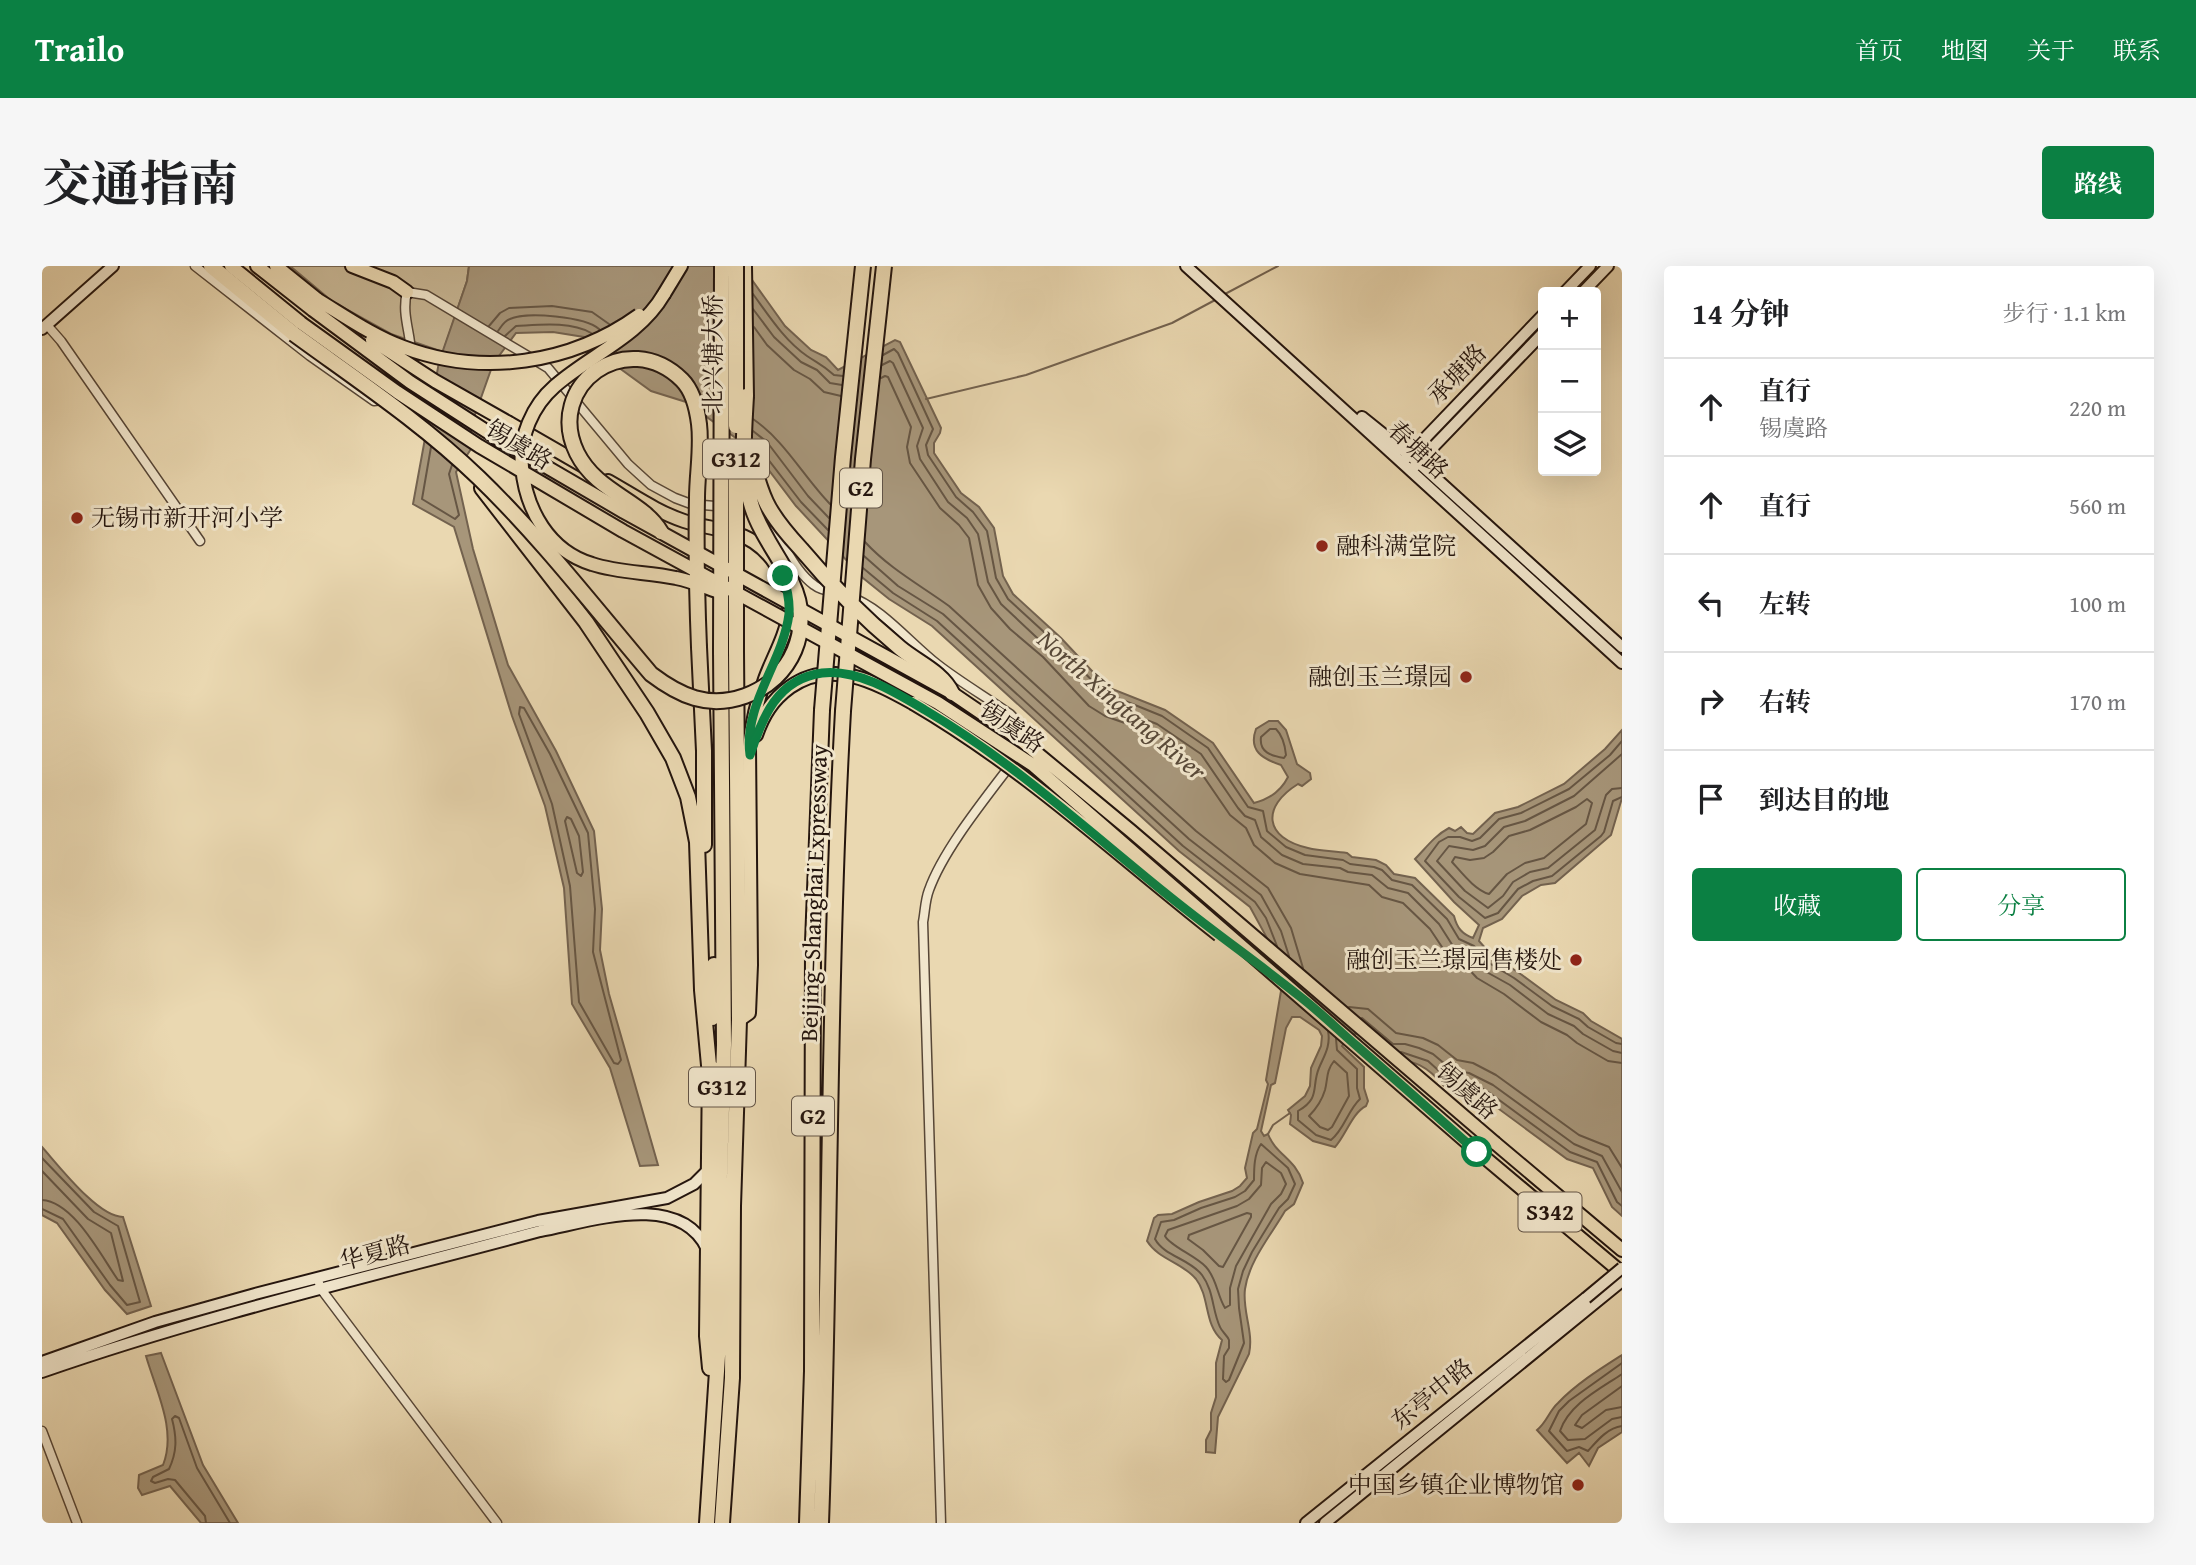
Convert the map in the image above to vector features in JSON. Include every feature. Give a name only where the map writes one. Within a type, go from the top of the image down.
[{"type":"highway","points":[[211,266],[297,328],[428,432],[465,466],[527,529],[651,674],[674,691],[696,699],[717,701],[743,696],[763,687],[780,673],[793,657],[799,641],[799,605],[793,584],[757,520],[744,480],[744,266]]},
{"type":"highway","name":"北兴塘大桥","points":[[722,266],[729,651]]},
{"type":"highway","name":"北兴塘大桥","points":[[729,651],[736,266]]},
{"type":"highway","name":"Beijing–Shanghai Expressway","points":[[807,1523],[812,1371],[813,942],[822,710],[843,457],[863,266]]},
{"type":"highway","name":"Beijing–Shanghai Expressway","points":[[821,1523],[835,852],[863,459],[884,266]]},
{"type":"highway","points":[[661,532],[654,520],[614,494],[594,476],[577,453],[571,432],[571,411],[576,394],[586,379],[617,360],[637,358],[655,362],[670,370],[684,382],[693,397],[700,428],[696,495],[704,751],[705,887],[701,932]]},
{"type":"highway","points":[[746,396],[749,442],[757,480],[767,505],[786,533],[859,612],[902,649],[947,681],[952,694]]},
{"type":"highway","points":[[465,466],[586,622],[647,713],[673,758],[688,797],[697,842],[702,990],[709,1076]]},
{"type":"highway","name":"G312","points":[[707,1523],[719,1341],[719,1206],[724,1045],[722,942],[729,651]]},
{"type":"highway","name":"G312","points":[[722,1523],[732,1378],[733,1206],[739,1020],[729,651]]},
{"type":"highway","points":[[715,1406],[707,1336],[709,1076],[714,952],[722,942]]},
{"type":"main road","name":"锡虞路","points":[[231,266],[297,328],[479,446],[623,531],[939,703],[1033,765],[1477,1152],[1622,1273]]},
{"type":"main road","points":[[257,266],[397,357],[660,510],[685,522],[740,534],[758,545],[772,559],[786,585],[789,613],[754,714],[749,747],[751,965],[749,1013],[739,1020]]},
{"type":"main road","points":[[276,266],[315,305],[402,347],[448,360],[475,364],[537,359],[562,353],[627,324],[664,295]]},
{"type":"main road","points":[[352,266],[393,282],[407,292]]},
{"type":"main road","points":[[681,266],[657,307],[631,331],[570,373],[539,403],[529,421],[522,460],[528,502],[538,522],[552,539],[568,553],[590,564],[678,578],[752,603]]},
{"type":"main road","name":"锡虞路","points":[[315,305],[410,382],[497,438],[952,694],[1021,740],[1081,788],[1622,1250]]},
{"type":"main road","points":[[750,755],[760,724],[773,702],[797,682],[823,673],[855,676],[873,682],[913,703],[991,752],[1042,790],[1163,891],[1300,996]]},
{"type":"street","points":[[113,266],[45,327],[61,341],[200,541]]},
{"type":"street","points":[[195,266],[310,356],[374,401],[383,400],[400,384],[412,361],[412,344],[403,306],[407,292],[426,295],[548,368],[628,464],[651,485],[691,504],[740,508],[755,512],[766,519],[804,576],[816,587],[859,600],[876,609],[940,666],[1019,723],[1025,735],[1024,747],[940,867],[928,891],[923,922],[941,1523]]},
{"type":"street","name":"春塘路","points":[[1186,266],[1622,646]]},
{"type":"street","name":"春塘路","points":[[1192,266],[1214,289]]},
{"type":"street","points":[[1570,287],[1590,266]]},
{"type":"street","points":[[1588,287],[1608,266]]},
{"type":"street","name":"承塘路","points":[[1410,463],[1538,321]]},
{"type":"street","name":"承塘路","points":[[1410,463],[1538,338]]},
{"type":"street","name":"春塘路","points":[[1410,463],[1622,663]]},
{"type":"street","name":"华夏路","points":[[42,1372],[159,1332],[538,1221],[667,1198],[694,1184],[709,1169]]},
{"type":"street","name":"华夏路","points":[[42,1362],[156,1322],[540,1231],[627,1215],[658,1214],[675,1218],[690,1226],[702,1238],[709,1252]]},
{"type":"street","points":[[1589,1302],[1622,1268]]},
{"type":"street","points":[[1589,1302],[1622,1281]]},
{"type":"street","points":[[320,1284],[496,1523]]},
{"type":"street","name":"东亭中路","points":[[1306,1523],[1589,1302]]},
{"type":"street","name":"东亭中路","points":[[1325,1523],[1589,1302]]},
{"type":"street","points":[[42,1431],[77,1523]]},
{"type":"shaded area","points":[[290,266],[469,266],[467,281],[443,352],[391,334],[333,302]]},
{"type":"water","name":"North Xingtang River","points":[[469,266],[742,266],[785,326],[811,350],[826,357],[838,370],[895,340],[900,342],[941,428],[934,443],[934,453],[961,493],[979,507],[994,528],[1003,576],[1013,594],[1061,638],[1107,687],[1165,710],[1213,743],[1254,803],[1274,794],[1288,777],[1281,765],[1259,753],[1254,743],[1256,729],[1269,721],[1278,721],[1286,730],[1297,764],[1310,773],[1311,779],[1286,793],[1273,812],[1276,829],[1283,837],[1313,849],[1376,860],[1386,865],[1394,874],[1415,878],[1454,916],[1460,930],[1473,938],[1479,925],[1415,859],[1449,828],[1455,831],[1461,827],[1467,833],[1473,834],[1495,813],[1518,807],[1564,784],[1605,749],[1622,730],[1622,798],[1611,835],[1555,883],[1541,885],[1522,896],[1502,919],[1483,928],[1479,941],[1493,957],[1556,1000],[1583,1013],[1591,1021],[1622,1039],[1622,1216],[1612,1207],[1593,1168],[1567,1159],[1484,1098],[1464,1088],[1444,1086],[1420,1065],[1406,1061],[1390,1062],[1358,1033],[1348,1036],[1342,1046],[1364,1067],[1364,1088],[1368,1101],[1366,1106],[1357,1114],[1335,1147],[1313,1141],[1290,1124],[1291,1115],[1288,1110],[1305,1096],[1310,1086],[1311,1068],[1321,1046],[1322,1036],[1319,1030],[1300,1017],[1292,1017],[1286,1028],[1275,1083],[1271,1085],[1261,1131],[1264,1136],[1268,1134],[1300,1175],[1303,1183],[1294,1204],[1285,1211],[1261,1248],[1247,1279],[1245,1305],[1250,1338],[1249,1354],[1218,1417],[1215,1453],[1206,1452],[1206,1440],[1211,1430],[1211,1413],[1216,1397],[1216,1363],[1222,1340],[1212,1327],[1196,1279],[1158,1253],[1147,1241],[1154,1218],[1158,1215],[1172,1214],[1232,1191],[1247,1178],[1245,1168],[1268,1084],[1266,1080],[1281,991],[1267,938],[1250,907],[1179,851],[932,626],[889,599],[863,578],[796,506],[755,452],[686,402],[651,391],[611,362],[584,337],[553,332],[516,333],[493,364],[471,426],[471,449],[456,472],[473,549],[508,665],[556,751],[594,831],[602,909],[600,950],[609,994],[658,1165],[640,1166],[610,1068],[572,1004],[564,888],[545,806],[512,716],[454,527],[413,504],[439,362],[467,281]]},
{"type":"water","points":[[42,1147],[91,1200],[113,1215],[123,1217],[151,1306],[127,1314],[105,1290],[57,1223],[42,1215]]},
{"type":"water","points":[[161,1353],[203,1465],[238,1523],[201,1523],[170,1486],[142,1495],[138,1488],[139,1475],[163,1465],[167,1452],[164,1410],[146,1356]]},
{"type":"water","points":[[1622,1355],[1622,1432],[1598,1448],[1589,1466],[1579,1453],[1567,1463],[1537,1430],[1565,1396]]},
{"type":"waterway","points":[[1225,294],[1278,266]]},
{"type":"waterway","points":[[926,399],[1026,375],[1172,323],[1217,299]]},
{"type":"waterway","points":[[1268,1134],[1273,1125],[1290,1113]]},
{"type":"place","name":"无锡市新开河小学","points":[[77,518]]},
{"type":"place","name":"融科满堂院","points":[[1322,546]]},
{"type":"place","name":"融创玉兰璟园","points":[[1466,677]]},
{"type":"place","name":"融创玉兰璟园售楼处","points":[[1576,960]]},
{"type":"place","name":"中国乡镇企业博物馆","points":[[1578,1485]]},
{"type":"route","points":[[783,576],[788,593],[789,613],[754,714],[750,755],[760,724],[773,702],[797,682],[809,677],[823,673],[855,676],[873,682],[913,703],[991,752],[1066,809],[1163,891],[1300,996],[1477,1152]]}]
